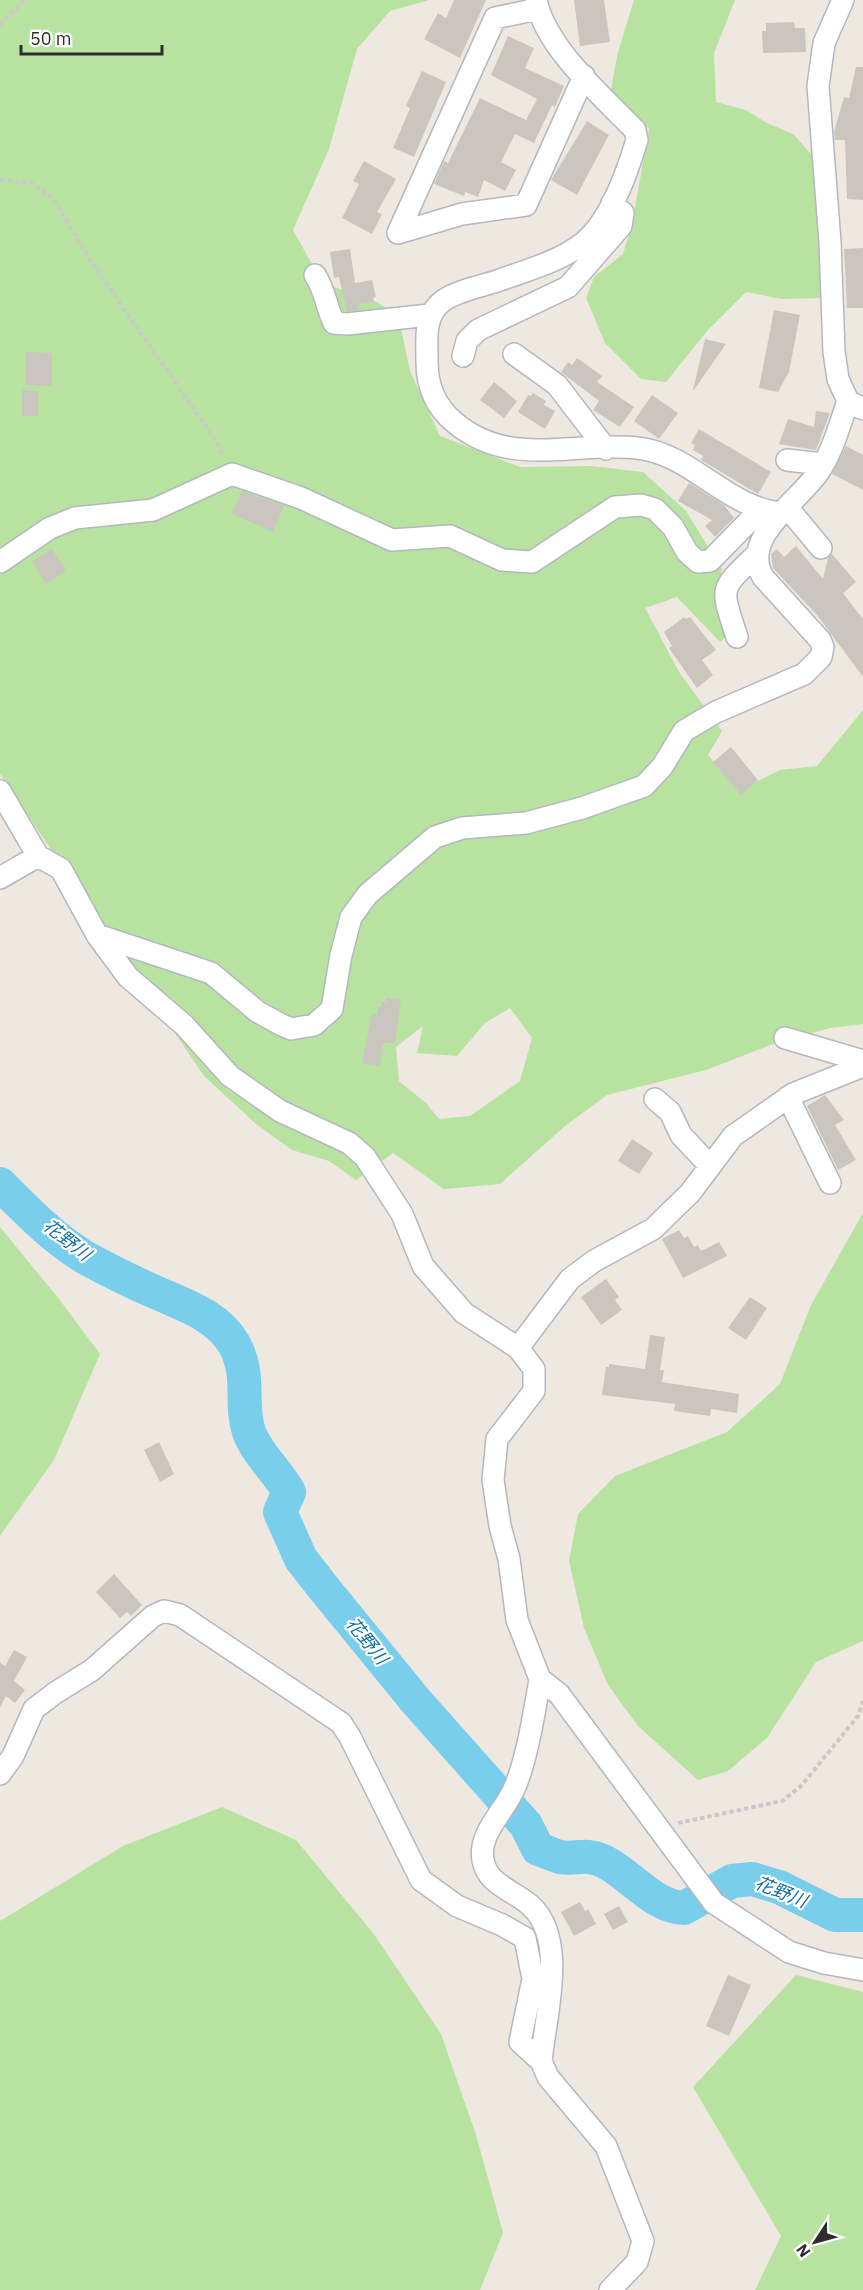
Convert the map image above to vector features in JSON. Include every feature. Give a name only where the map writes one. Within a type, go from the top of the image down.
[{"type":"street","points":[[0,562],[50,528],[75,518],[153,510],[232,474],[301,498],[392,540],[450,536],[502,560],[512,561],[532,562],[615,507],[641,505],[655,509],[673,527],[687,552],[698,562],[710,561],[775,510],[802,494],[823,464],[855,405],[838,379],[834,352],[830,242],[818,86],[824,43],[843,0]]},
{"type":"street","points":[[315,275],[324,288],[327,309],[334,322],[346,324],[429,315],[445,300],[555,260],[583,243],[608,214],[637,140],[635,130],[562,51],[541,20],[537,4],[495,18],[398,233],[462,214],[526,205],[584,76]]},
{"type":"street","points":[[463,356],[467,341],[478,330],[568,287],[621,225],[623,213],[612,203]]},
{"type":"street","points":[[429,315],[427,378],[440,406],[460,427],[479,440],[516,450],[638,448],[675,459],[775,510],[821,548]]},
{"type":"street","points":[[514,354],[557,385],[606,449]]},
{"type":"street","points":[[787,460],[823,464]]},
{"type":"street","points":[[97,935],[211,973],[258,1011],[291,1029],[314,1025],[332,1009],[340,955],[351,917],[368,894],[435,837],[462,828],[526,823],[582,808],[644,786],[662,767],[684,731],[716,712],[804,674],[821,657],[823,651],[820,640],[763,577],[757,567],[761,542],[775,510]]},
{"type":"street","points":[[737,637],[724,598],[728,583],[758,553]]},
{"type":"street","points":[[0,791],[38,856],[51,861],[61,869],[97,935],[128,977],[184,1026],[237,1082],[280,1111],[349,1143],[365,1158],[402,1214],[423,1266],[464,1313],[518,1348],[534,1369],[534,1391],[497,1439],[493,1480],[500,1526],[509,1559],[517,1620],[540,1679],[559,1694],[714,1903],[789,1953],[824,1964],[863,1970]]},
{"type":"street","points":[[0,878],[38,856]]},
{"type":"street","points":[[785,1038],[863,1063]]},
{"type":"street","points":[[518,1348],[570,1279],[594,1261],[653,1229],[690,1193],[733,1136],[788,1097],[863,1063]]},
{"type":"street","points":[[788,1097],[830,1183]]},
{"type":"street","points":[[655,1099],[670,1112],[681,1135],[710,1166]]},
{"type":"street","points":[[0,1774],[13,1756],[34,1709],[55,1693],[92,1671],[153,1616],[164,1611],[180,1615],[341,1723],[421,1880],[457,1906],[502,1925],[525,1938],[533,1979],[520,2042],[541,2061],[548,2077],[606,2146],[643,2241],[637,2262],[610,2290]]},
{"type":"street","points":[[540,1679],[514,1789],[486,1834],[482,1858],[486,1873],[532,1906],[542,1922],[550,1945],[552,1990],[541,2061]]},
{"type":"path","points":[[0,26],[25,0]]},
{"type":"path","points":[[0,180],[31,183],[52,197],[94,266],[216,441],[232,474]]},
{"type":"path","points":[[659,1827],[782,1801],[801,1786],[858,1716],[863,1701]]},
{"type":"green space","points":[[0,0],[429,0],[390,11],[357,49],[329,149],[293,230],[323,284],[365,296],[398,314],[410,371],[440,436],[520,467],[591,466],[643,472],[686,511],[722,569],[716,598],[735,629],[720,642],[677,597],[645,608],[679,672],[722,731],[708,755],[738,791],[780,770],[817,766],[863,710],[863,1024],[830,1028],[773,1044],[706,1070],[607,1095],[565,1126],[500,1184],[444,1189],[393,1153],[356,1180],[329,1161],[292,1150],[256,1124],[204,1076],[0,774]],"holes":[[[510,1008],[532,1038],[520,1081],[470,1116],[439,1119],[426,1103],[399,1081],[396,1047],[423,1026],[417,1053],[457,1056],[485,1023]]]},
{"type":"green space","points":[[634,0],[735,0],[714,53],[716,102],[746,110],[767,123],[793,134],[814,157],[825,298],[781,299],[746,292],[707,331],[666,382],[641,379],[605,343],[586,298],[594,277],[623,254],[632,224],[649,129],[611,89],[618,52]]},
{"type":"green space","points":[[863,1213],[863,1641],[816,1662],[767,1738],[728,1771],[698,1780],[638,1726],[608,1685],[584,1628],[569,1561],[578,1514],[615,1476],[727,1432],[780,1384],[811,1305]]},
{"type":"green space","points":[[0,1227],[59,1299],[100,1354],[54,1460],[0,1536]]},
{"type":"green space","points":[[222,1807],[296,1840],[373,1933],[441,2034],[476,2135],[503,2233],[480,2290],[0,2290],[0,1921],[123,1846]]},
{"type":"green space","points":[[796,1975],[863,1992],[863,2290],[755,2290],[781,2236],[693,2087]]},
{"type":"building","points":[[454,0],[486,0],[460,58],[424,39],[438,13],[446,18]]},
{"type":"building","points":[[574,0],[604,0],[610,42],[580,46]]},
{"type":"building","points":[[794,22],[795,28],[805,28],[806,52],[763,53],[762,31],[766,31],[766,23]]},
{"type":"building","points":[[508,36],[534,48],[525,68],[564,86],[555,107],[552,105],[534,143],[515,134],[501,162],[516,170],[505,191],[484,180],[478,197],[465,192],[464,196],[434,184],[444,161],[448,163],[480,98],[526,120],[537,99],[491,75]]},
{"type":"building","points":[[856,67],[863,67],[863,200],[847,199],[845,140],[835,140],[834,132],[844,97],[849,98]]},
{"type":"building","points":[[422,71],[446,82],[414,157],[393,148],[410,108],[406,106]]},
{"type":"building","points":[[587,121],[609,135],[577,195],[551,180]]},
{"type":"building","points":[[364,161],[396,179],[377,212],[382,214],[372,234],[342,218],[359,184],[353,181]]},
{"type":"building","points":[[863,248],[863,308],[847,308],[844,249]]},
{"type":"building","points":[[350,249],[355,283],[372,280],[376,297],[373,298],[374,302],[358,304],[359,310],[347,311],[339,277],[334,278],[330,252]]},
{"type":"building","points":[[774,310],[800,315],[789,372],[778,392],[759,388]]},
{"type":"building","points":[[705,339],[726,344],[693,391],[693,390]]},
{"type":"building","points":[[26,352],[52,353],[52,386],[26,385]]},
{"type":"building","points":[[577,358],[602,376],[597,382],[634,407],[620,427],[593,410],[599,401],[561,372],[568,362],[572,365]]},
{"type":"building","points":[[494,382],[517,401],[504,418],[480,400]]},
{"type":"building","points":[[22,390],[38,391],[38,416],[22,416]]},
{"type":"building","points":[[533,393],[546,401],[544,405],[555,411],[545,429],[518,412],[528,395],[531,396]]},
{"type":"building","points":[[652,395],[678,413],[659,439],[634,421]]},
{"type":"building","points":[[816,411],[830,413],[816,450],[779,444],[788,419],[814,427]]},
{"type":"building","points":[[699,429],[771,472],[758,494],[701,460],[703,456],[693,450],[695,445],[691,443]]},
{"type":"building","points":[[846,446],[863,455],[863,490],[832,474]]},
{"type":"building","points":[[689,483],[724,505],[734,518],[715,537],[705,526],[712,520],[678,501]]},
{"type":"building","points":[[242,491],[284,506],[273,532],[232,514]]},
{"type":"building","points":[[796,546],[823,579],[828,558],[832,554],[856,582],[843,593],[863,619],[863,677],[817,615],[773,568],[771,554],[777,549],[784,557]]},
{"type":"building","points":[[52,549],[66,571],[46,584],[32,561]]},
{"type":"building","points":[[684,617],[686,619],[690,617],[716,650],[702,660],[713,675],[697,688],[669,648],[672,646],[664,632]]},
{"type":"building","points":[[731,747],[758,780],[741,795],[713,762]]},
{"type":"building","points":[[386,998],[401,1000],[395,1043],[383,1043],[380,1066],[362,1063],[372,1014],[377,1015],[378,1007],[381,1007],[382,1001],[386,1002]]},
{"type":"building","points":[[825,1095],[844,1120],[835,1125],[856,1160],[838,1170],[807,1106]]},
{"type":"building","points":[[632,1139],[653,1153],[639,1174],[618,1161]]},
{"type":"building","points":[[679,1230],[684,1238],[688,1236],[694,1247],[698,1245],[701,1251],[719,1242],[727,1256],[683,1278],[662,1239]]},
{"type":"building","points":[[606,1279],[619,1297],[615,1300],[622,1310],[601,1325],[581,1297]]},
{"type":"building","points":[[750,1297],[767,1308],[746,1340],[728,1328]]},
{"type":"building","points":[[650,1335],[665,1337],[660,1370],[664,1370],[662,1382],[739,1394],[737,1413],[711,1409],[710,1416],[674,1411],[675,1404],[602,1395],[606,1367],[609,1367],[609,1364],[645,1369]]},
{"type":"building","points":[[159,1442],[174,1474],[160,1482],[144,1450]]},
{"type":"building","points":[[114,1574],[142,1605],[131,1616],[127,1612],[120,1618],[96,1592]]},
{"type":"building","points":[[14,1650],[27,1657],[14,1681],[25,1690],[15,1703],[6,1696],[0,1707],[0,1662],[5,1666]]},
{"type":"building","points":[[580,1902],[585,1911],[588,1909],[596,1924],[574,1936],[561,1912]]},
{"type":"building","points":[[619,1906],[628,1922],[613,1930],[604,1914]]},
{"type":"building","points":[[728,1975],[751,1985],[729,2036],[706,2026]]},
{"type":"waterway","name":"花野川","points":[[0,1184],[41,1224],[74,1251],[120,1276],[199,1312],[219,1325],[227,1334],[234,1344],[243,1367],[246,1421],[249,1432],[257,1448],[289,1492],[280,1512],[301,1559],[415,1700],[526,1825],[538,1849],[560,1857],[598,1859],[615,1868],[653,1896],[673,1906],[684,1908],[732,1881],[752,1879],[779,1887],[835,1915],[863,1915]]}]
